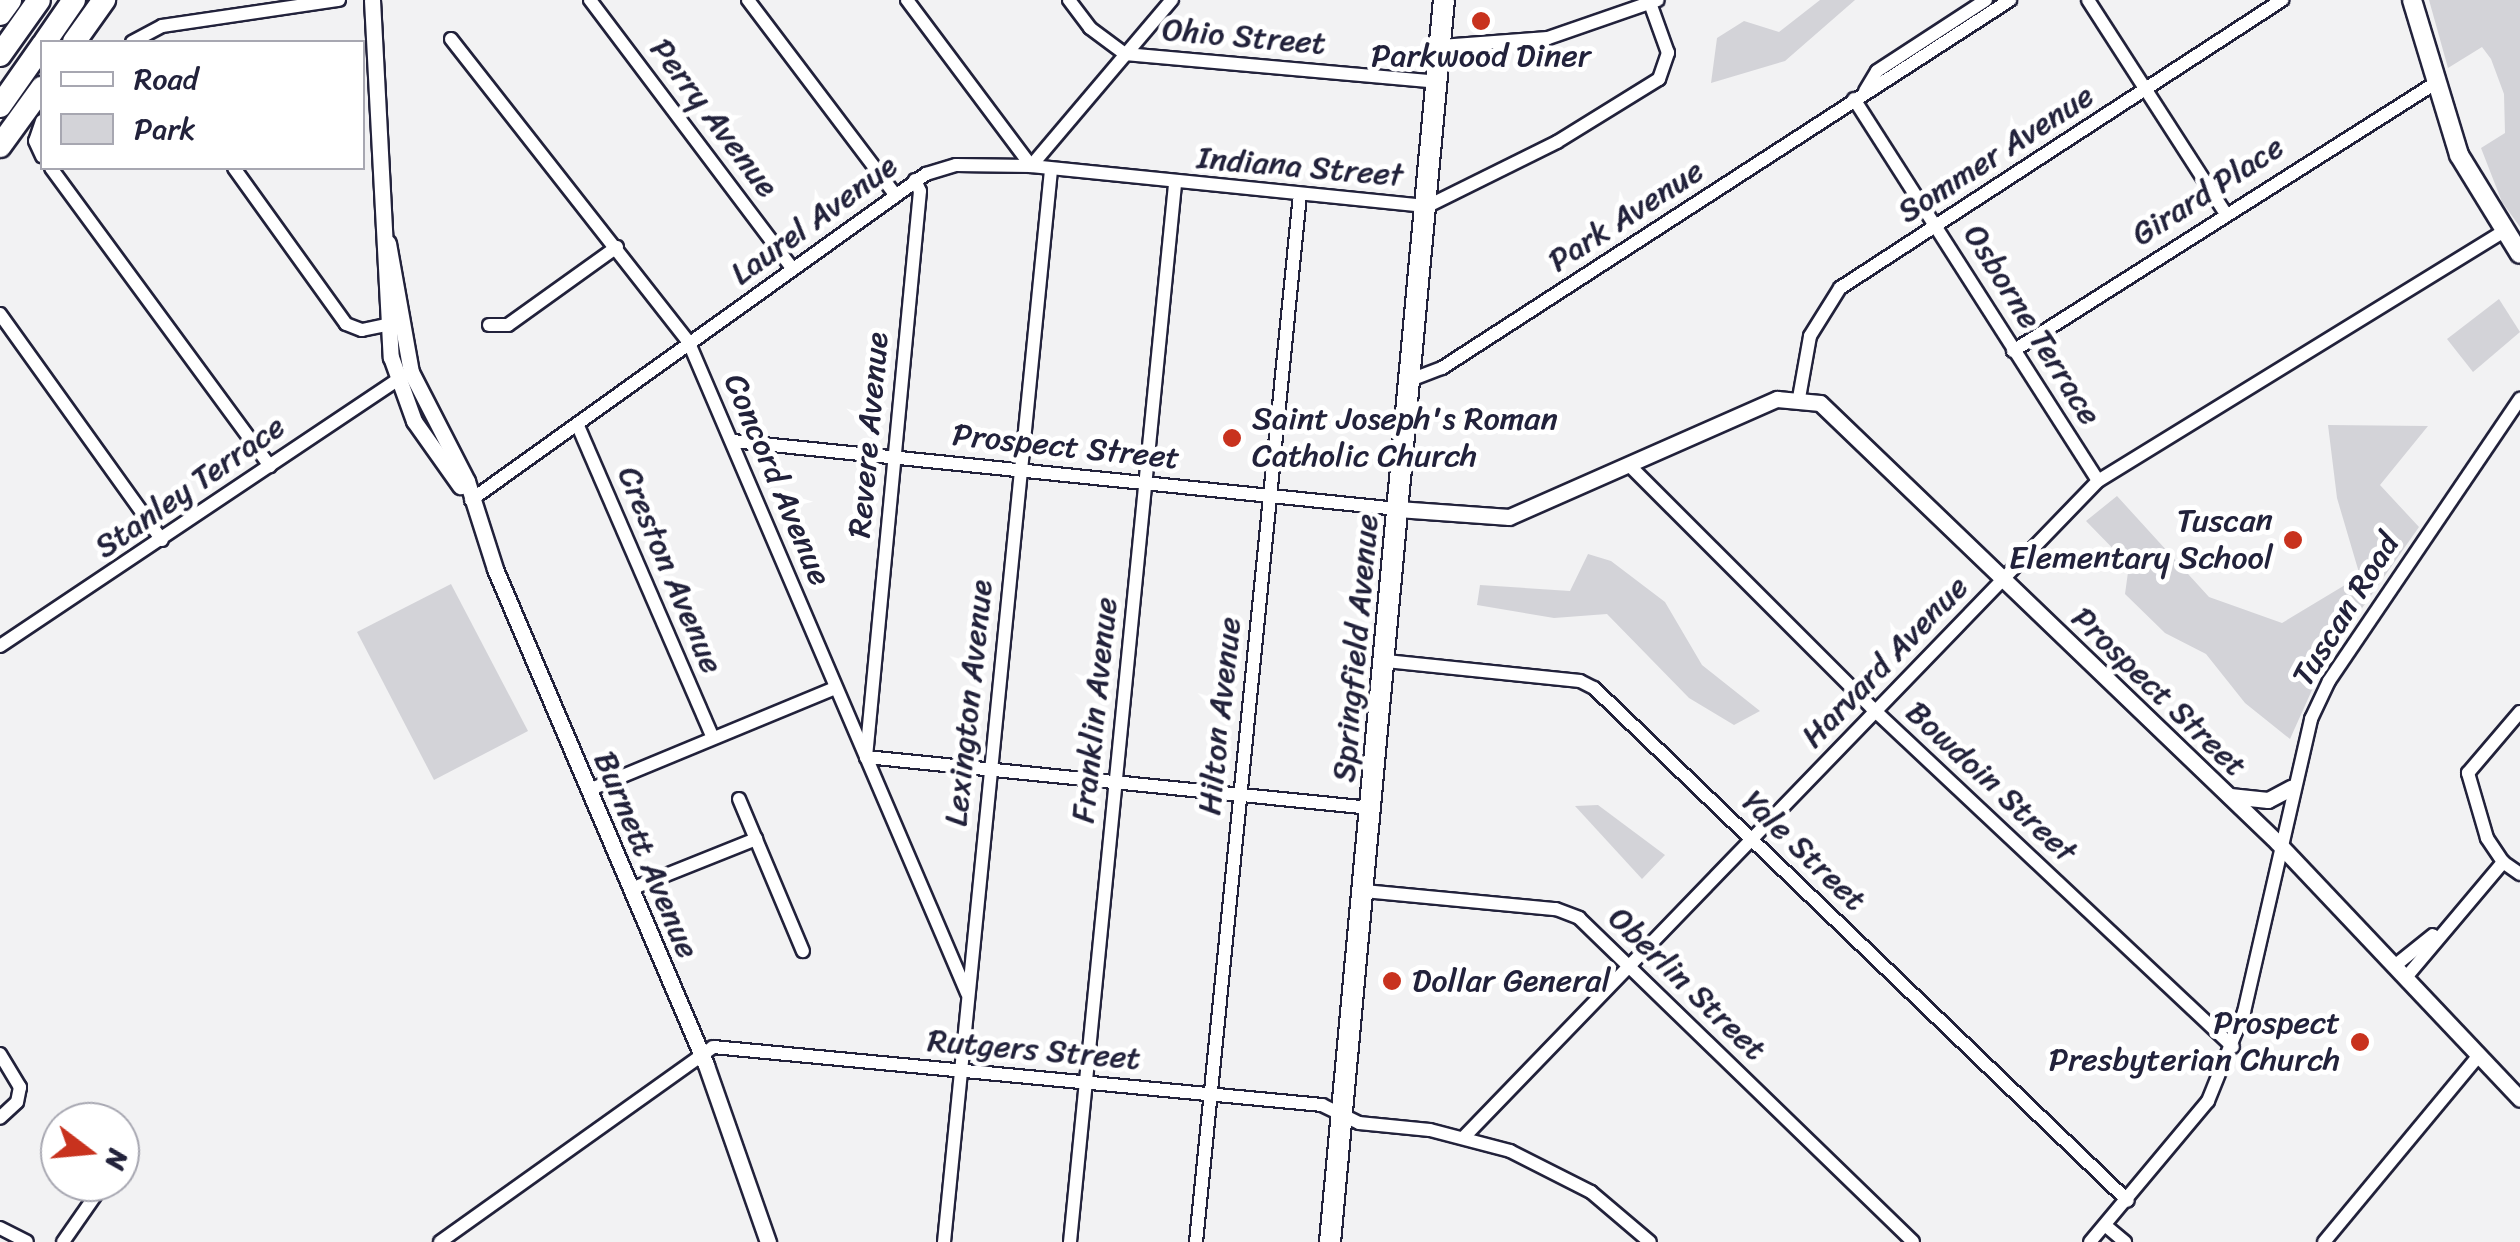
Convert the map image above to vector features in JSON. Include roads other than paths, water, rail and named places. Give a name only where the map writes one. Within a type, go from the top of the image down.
[{"type":"highway","points":[[0,14],[10,0]]},
{"type":"highway","points":[[0,55],[39,0]]},
{"type":"highway","points":[[47,40],[74,0]]},
{"type":"highway","points":[[75,40],[104,0]]},
{"type":"highway","points":[[0,106],[40,50]]},
{"type":"highway","points":[[0,146],[40,91]]},
{"type":"main road","name":"Springfield Avenue","points":[[1330,1242],[1413,380],[1444,0]]},
{"type":"main road","points":[[2412,0],[2459,156],[2502,232],[2520,254]]},
{"type":"street","points":[[140,40],[162,26],[339,0]]},
{"type":"street","points":[[372,0],[388,243],[385,325],[404,375]]},
{"type":"street","name":"Perry Avenue","points":[[590,0],[793,269]]},
{"type":"street","points":[[748,0],[894,193]]},
{"type":"street","points":[[907,0],[1031,166],[1172,0]]},
{"type":"street","name":"Ohio Street","points":[[1069,0],[1090,28],[1125,54],[1438,82]]},
{"type":"street","name":"Park Avenue","points":[[1860,95],[1877,71],[1986,0]]},
{"type":"street","name":"Park Avenue","points":[[1413,380],[1442,368],[2010,0]]},
{"type":"street","points":[[2088,0],[2224,212]]},
{"type":"street","name":"Sommer Avenue","points":[[1799,398],[1810,336],[1822,309],[1840,288],[2282,0]]},
{"type":"street","points":[[1441,46],[1548,38],[1654,2]]},
{"type":"street","name":"Indiana Street","points":[[1031,166],[1176,184],[1428,206],[1557,142],[1659,79],[1668,52],[1654,2]]},
{"type":"street","name":"Concord Avenue","points":[[451,38],[689,344],[968,993]]},
{"type":"street","name":"Girard Place","points":[[2013,351],[2224,212],[2437,82]]},
{"type":"street","name":"Osborne Terrace","points":[[1860,95],[2013,351],[2098,480]]},
{"type":"street","points":[[40,125],[35,136],[40,150]]},
{"type":"street","name":"Laurel Avenue","points":[[469,496],[578,426],[915,180],[956,165],[1031,166]]},
{"type":"street","points":[[52,170],[270,466]]},
{"type":"street","points":[[235,170],[346,324],[362,330],[385,325]]},
{"type":"street","name":"Lexington Avenue","points":[[944,1242],[1051,170]]},
{"type":"street","name":"Revere Avenue","points":[[866,757],[920,191],[915,180]]},
{"type":"street","name":"Franklin Avenue","points":[[1070,1242],[1176,184]]},
{"type":"street","name":"Hilton Avenue","points":[[1196,1242],[1300,196]]},
{"type":"street","name":"Harvard Avenue","points":[[1465,1136],[2098,480],[2502,232]]},
{"type":"street","name":"Burnett Avenue","points":[[388,243],[404,375],[469,496],[700,1052],[768,1242]]},
{"type":"street","points":[[489,325],[508,326],[617,247]]},
{"type":"street","points":[[0,314],[162,540]]},
{"type":"street","name":"Stanley Terrace","points":[[0,646],[404,375]]},
{"type":"street","name":"Prospect Street","points":[[733,442],[1508,518],[1631,468],[1777,399],[1799,398],[1832,412],[2278,844],[2402,970],[2520,1099]]},
{"type":"street","name":"Tuscan Road","points":[[2090,1242],[2194,1124],[2233,1047],[2291,788],[2330,681],[2520,399]]},
{"type":"street","name":"Creston Avenue","points":[[578,426],[712,735]]},
{"type":"street","name":"Bowdoin Street","points":[[1631,468],[1876,712],[2233,1047]]},
{"type":"street","name":"Yale Street","points":[[1386,661],[1580,680],[1753,840],[2128,1200]]},
{"type":"street","points":[[589,790],[712,735],[835,688]]},
{"type":"street","points":[[2520,712],[2468,773],[2487,838],[2503,862],[2520,874]]},
{"type":"street","points":[[866,757],[1372,808]]},
{"type":"street","points":[[2227,795],[2252,802],[2291,788]]},
{"type":"street","points":[[739,799],[803,952]]},
{"type":"street","points":[[631,889],[756,839]]},
{"type":"street","points":[[2402,970],[2503,862]]},
{"type":"street","name":"Oberlin Street","points":[[1364,891],[1556,910],[1578,918],[1913,1242]]},
{"type":"street","name":"Rutgers Street","points":[[700,1052],[713,1047],[1322,1105],[1358,1123],[1465,1136],[1566,1177],[1650,1242]]},
{"type":"street","points":[[440,1242],[700,1052]]},
{"type":"street","points":[[0,1054],[20,1087],[17,1102],[0,1118]]},
{"type":"street","points":[[2324,1242],[2479,1055]]},
{"type":"street","points":[[63,1242],[91,1202]]},
{"type":"street","points":[[2106,1226],[2126,1242]]},
{"type":"street","points":[[0,1228],[27,1242]]},
{"type":"place","name":"Parkwood Diner","points":[[1481,21]]},
{"type":"place","name":"Saint Joseph's Roman Catholic Church","points":[[1232,438]]},
{"type":"place","name":"Tuscan Elementary School","points":[[2293,540]]},
{"type":"place","name":"Dollar General","points":[[1392,981]]},
{"type":"place","name":"Prospect Presbyterian Church","points":[[2360,1042]]}]
